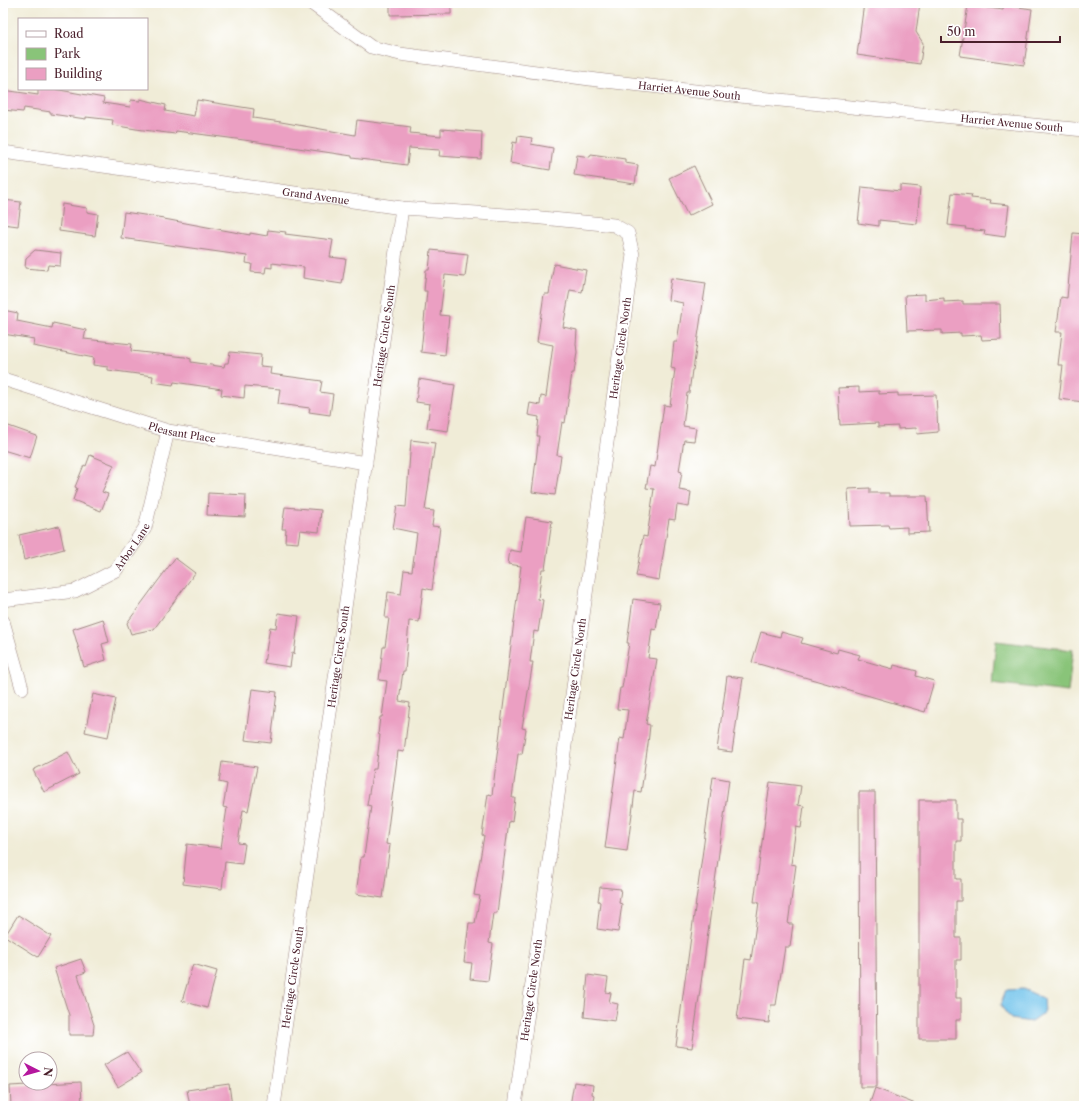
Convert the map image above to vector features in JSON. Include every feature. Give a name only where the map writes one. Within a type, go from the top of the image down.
[{"type":"street","name":"Harriet Avenue South","points":[[311,3],[372,47],[400,54],[605,81],[749,97],[1084,130]]},
{"type":"street","name":"Grand Avenue","points":[[3,152],[402,208],[521,216],[614,225],[628,233]]},
{"type":"street","name":"Heritage Circle South","points":[[274,1106],[402,208]]},
{"type":"street","name":"Heritage Circle North","points":[[515,1106],[633,255],[628,233]]},
{"type":"street","name":"Pleasant Place","points":[[3,379],[168,431],[366,463]]},
{"type":"street","name":"Arbor Lane","points":[[3,600],[75,591],[116,570],[145,528],[168,431]]},
{"type":"street","points":[[3,621],[22,688]]},
{"type":"green space","points":[[996,641],[1073,650],[1068,692],[992,683]]},
{"type":"water","points":[[1023,989],[1043,998],[1044,1013],[1031,1022],[1011,1019],[1000,1005],[1006,990]]},
{"type":"building","points":[[390,3],[451,3],[451,14],[390,15]]},
{"type":"building","points":[[864,3],[920,3],[916,32],[923,43],[920,64],[857,55]]},
{"type":"building","points":[[968,5],[1003,10],[1004,5],[1032,9],[1024,65],[960,56]]},
{"type":"building","points":[[3,90],[38,95],[38,90],[60,90],[104,98],[103,103],[130,107],[131,100],[140,101],[140,99],[166,105],[165,111],[194,116],[197,100],[254,109],[253,118],[355,135],[357,120],[411,127],[410,133],[441,136],[441,129],[482,132],[481,159],[439,156],[440,150],[409,148],[407,165],[352,158],[352,156],[244,140],[176,131],[175,134],[136,129],[112,125],[113,120],[86,117],[86,119],[24,108],[23,112],[3,110]]},
{"type":"building","points":[[518,136],[532,138],[531,144],[553,148],[550,170],[510,163],[513,142],[517,143]]},
{"type":"building","points":[[591,154],[625,159],[625,163],[638,165],[635,184],[574,175],[577,155],[590,157]]},
{"type":"building","points":[[694,166],[712,204],[688,216],[669,178]]},
{"type":"building","points":[[900,185],[920,187],[917,224],[879,220],[879,226],[858,223],[862,187],[900,191]]},
{"type":"building","points":[[952,193],[972,195],[971,198],[991,200],[990,203],[1009,205],[1005,237],[984,234],[985,231],[965,229],[966,227],[948,225]]},
{"type":"building","points":[[3,200],[21,202],[18,226],[3,224]]},
{"type":"building","points":[[62,204],[87,208],[87,212],[98,214],[95,236],[59,231]]},
{"type":"building","points":[[124,212],[164,218],[250,235],[250,233],[267,236],[268,230],[286,232],[285,234],[333,240],[330,257],[346,259],[342,284],[303,278],[304,267],[272,263],[272,268],[266,267],[265,273],[251,272],[252,264],[246,263],[247,256],[121,238]]},
{"type":"building","points":[[1073,233],[1084,234],[1084,402],[1059,399],[1063,365],[1058,365],[1062,332],[1056,332],[1061,297],[1067,298]]},
{"type":"building","points":[[35,250],[61,253],[60,266],[48,265],[47,270],[25,268],[26,258]]},
{"type":"building","points":[[431,250],[468,254],[465,277],[445,275],[440,315],[449,316],[445,355],[421,352],[427,291],[424,291],[426,270],[429,270]]},
{"type":"building","points":[[554,264],[586,270],[582,292],[570,290],[563,327],[577,330],[577,352],[574,373],[572,373],[565,423],[562,422],[557,455],[561,456],[555,495],[532,492],[539,436],[537,436],[539,417],[528,415],[530,403],[540,405],[541,396],[546,397],[553,345],[537,342],[544,294],[549,294]]},
{"type":"building","points":[[671,278],[706,283],[693,370],[689,393],[687,393],[683,426],[696,428],[694,441],[684,440],[679,471],[682,472],[679,490],[691,492],[689,507],[677,505],[675,520],[669,519],[659,580],[636,576],[643,536],[647,537],[654,489],[646,488],[650,466],[655,467],[664,405],[670,406],[675,369],[671,368],[674,342],[677,342],[683,303],[668,300]]},
{"type":"building","points":[[925,294],[925,300],[944,298],[944,302],[963,301],[963,304],[1000,304],[1001,339],[982,340],[981,335],[961,336],[961,333],[942,334],[942,330],[907,331],[905,295]]},
{"type":"building","points":[[3,310],[18,313],[17,321],[52,328],[53,323],[86,330],[84,339],[132,344],[131,351],[185,357],[191,359],[191,362],[224,367],[225,363],[228,363],[230,352],[261,355],[260,366],[271,367],[270,374],[322,381],[320,392],[333,394],[330,415],[309,412],[310,408],[278,404],[280,389],[245,386],[244,398],[221,395],[222,389],[174,382],[173,385],[152,382],[153,376],[108,370],[108,367],[93,365],[94,358],[33,346],[34,339],[3,334]]},
{"type":"building","points":[[419,379],[455,385],[448,431],[427,428],[430,404],[416,402]]},
{"type":"building","points":[[859,387],[859,392],[879,391],[879,394],[898,393],[898,396],[936,395],[938,432],[917,434],[916,428],[898,429],[898,426],[878,427],[878,423],[840,425],[838,388]]},
{"type":"building","points":[[3,424],[37,436],[30,458],[3,450]]},
{"type":"building","points":[[411,440],[435,443],[425,510],[434,511],[432,526],[440,527],[432,590],[423,588],[419,622],[409,621],[405,671],[403,671],[399,701],[410,703],[404,752],[398,751],[386,844],[390,845],[383,898],[356,894],[361,857],[364,857],[371,806],[367,805],[373,769],[376,769],[380,735],[378,734],[380,717],[382,717],[387,681],[379,680],[383,647],[385,647],[389,618],[385,618],[388,592],[401,594],[404,570],[412,571],[417,533],[393,528],[397,506],[406,507]]},
{"type":"building","points":[[90,455],[114,465],[102,492],[108,494],[101,511],[73,500],[77,488],[75,487]]},
{"type":"building","points":[[870,488],[870,493],[889,493],[889,496],[927,496],[929,532],[907,533],[907,527],[889,528],[888,525],[850,526],[848,489]]},
{"type":"building","points":[[208,493],[246,495],[245,517],[207,515]]},
{"type":"building","points":[[285,507],[321,510],[319,532],[300,530],[298,543],[285,542],[286,529],[282,529]]},
{"type":"building","points":[[526,517],[552,521],[545,569],[542,569],[538,599],[543,600],[538,632],[534,631],[530,662],[533,662],[522,728],[526,729],[522,754],[518,754],[512,798],[515,798],[512,822],[509,821],[497,913],[493,913],[489,943],[493,944],[488,981],[470,979],[472,963],[464,962],[469,923],[475,923],[480,896],[474,895],[484,836],[482,835],[488,794],[492,795],[521,566],[508,564],[510,550],[521,552]]},
{"type":"building","points":[[59,526],[64,549],[24,560],[19,535]]},
{"type":"building","points":[[175,558],[195,573],[154,629],[131,634],[127,623]]},
{"type":"building","points":[[633,599],[660,603],[656,630],[652,629],[648,658],[657,659],[646,724],[650,725],[648,744],[641,792],[635,791],[627,851],[605,848],[620,738],[624,739],[628,710],[617,709],[629,643],[627,643]]},
{"type":"building","points":[[278,613],[299,616],[294,654],[292,653],[290,667],[264,663],[270,627],[276,628]]},
{"type":"building","points":[[103,619],[109,642],[102,644],[106,660],[84,667],[73,629]]},
{"type":"building","points":[[761,632],[780,637],[781,632],[803,638],[801,643],[837,653],[838,649],[860,655],[858,659],[893,669],[894,665],[917,671],[916,676],[934,681],[925,712],[752,662]]},
{"type":"building","points":[[727,676],[743,678],[732,752],[717,750]]},
{"type":"building","points":[[252,689],[277,692],[271,743],[245,740]]},
{"type":"building","points":[[93,694],[116,699],[108,737],[85,732]]},
{"type":"building","points":[[68,752],[79,774],[44,792],[33,770]]},
{"type":"building","points":[[222,762],[257,767],[248,811],[243,810],[238,843],[245,844],[242,864],[225,862],[222,889],[183,884],[187,844],[221,848],[227,808],[223,807],[227,784],[219,782]]},
{"type":"building","points":[[713,777],[729,780],[692,1048],[676,1046]]},
{"type":"building","points":[[770,782],[801,786],[798,805],[804,806],[801,828],[796,827],[791,864],[796,865],[788,924],[793,924],[790,947],[785,947],[776,1005],[771,1005],[769,1023],[737,1019],[745,959],[751,960],[759,902],[754,902]]},
{"type":"building","points":[[859,792],[875,792],[877,1087],[860,1087]]},
{"type":"building","points":[[919,800],[956,800],[956,819],[961,819],[961,841],[956,841],[956,879],[961,879],[961,901],[956,901],[956,938],[961,938],[961,960],[956,960],[956,998],[961,998],[961,1020],[956,1020],[956,1039],[919,1039]]},
{"type":"building","points":[[600,887],[621,889],[619,903],[622,904],[618,932],[597,929]]},
{"type":"building","points":[[18,915],[51,936],[38,957],[5,936]]},
{"type":"building","points":[[81,959],[86,972],[78,975],[94,1025],[93,1035],[69,1035],[69,1015],[54,968]]},
{"type":"building","points":[[193,964],[217,971],[207,1008],[182,1001]]},
{"type":"building","points":[[588,975],[608,978],[606,992],[611,993],[609,1002],[618,1004],[615,1021],[584,1017]]},
{"type":"building","points":[[127,1052],[141,1073],[118,1087],[104,1065]]},
{"type":"building","points":[[81,1082],[82,1106],[11,1106],[10,1086],[18,1086],[18,1091],[58,1091],[58,1083]]},
{"type":"building","points":[[574,1082],[593,1085],[592,1094],[594,1095],[592,1106],[570,1106]]},
{"type":"building","points":[[229,1084],[232,1106],[190,1106],[187,1090]]},
{"type":"building","points":[[875,1088],[918,1105],[918,1106],[869,1106]]}]
